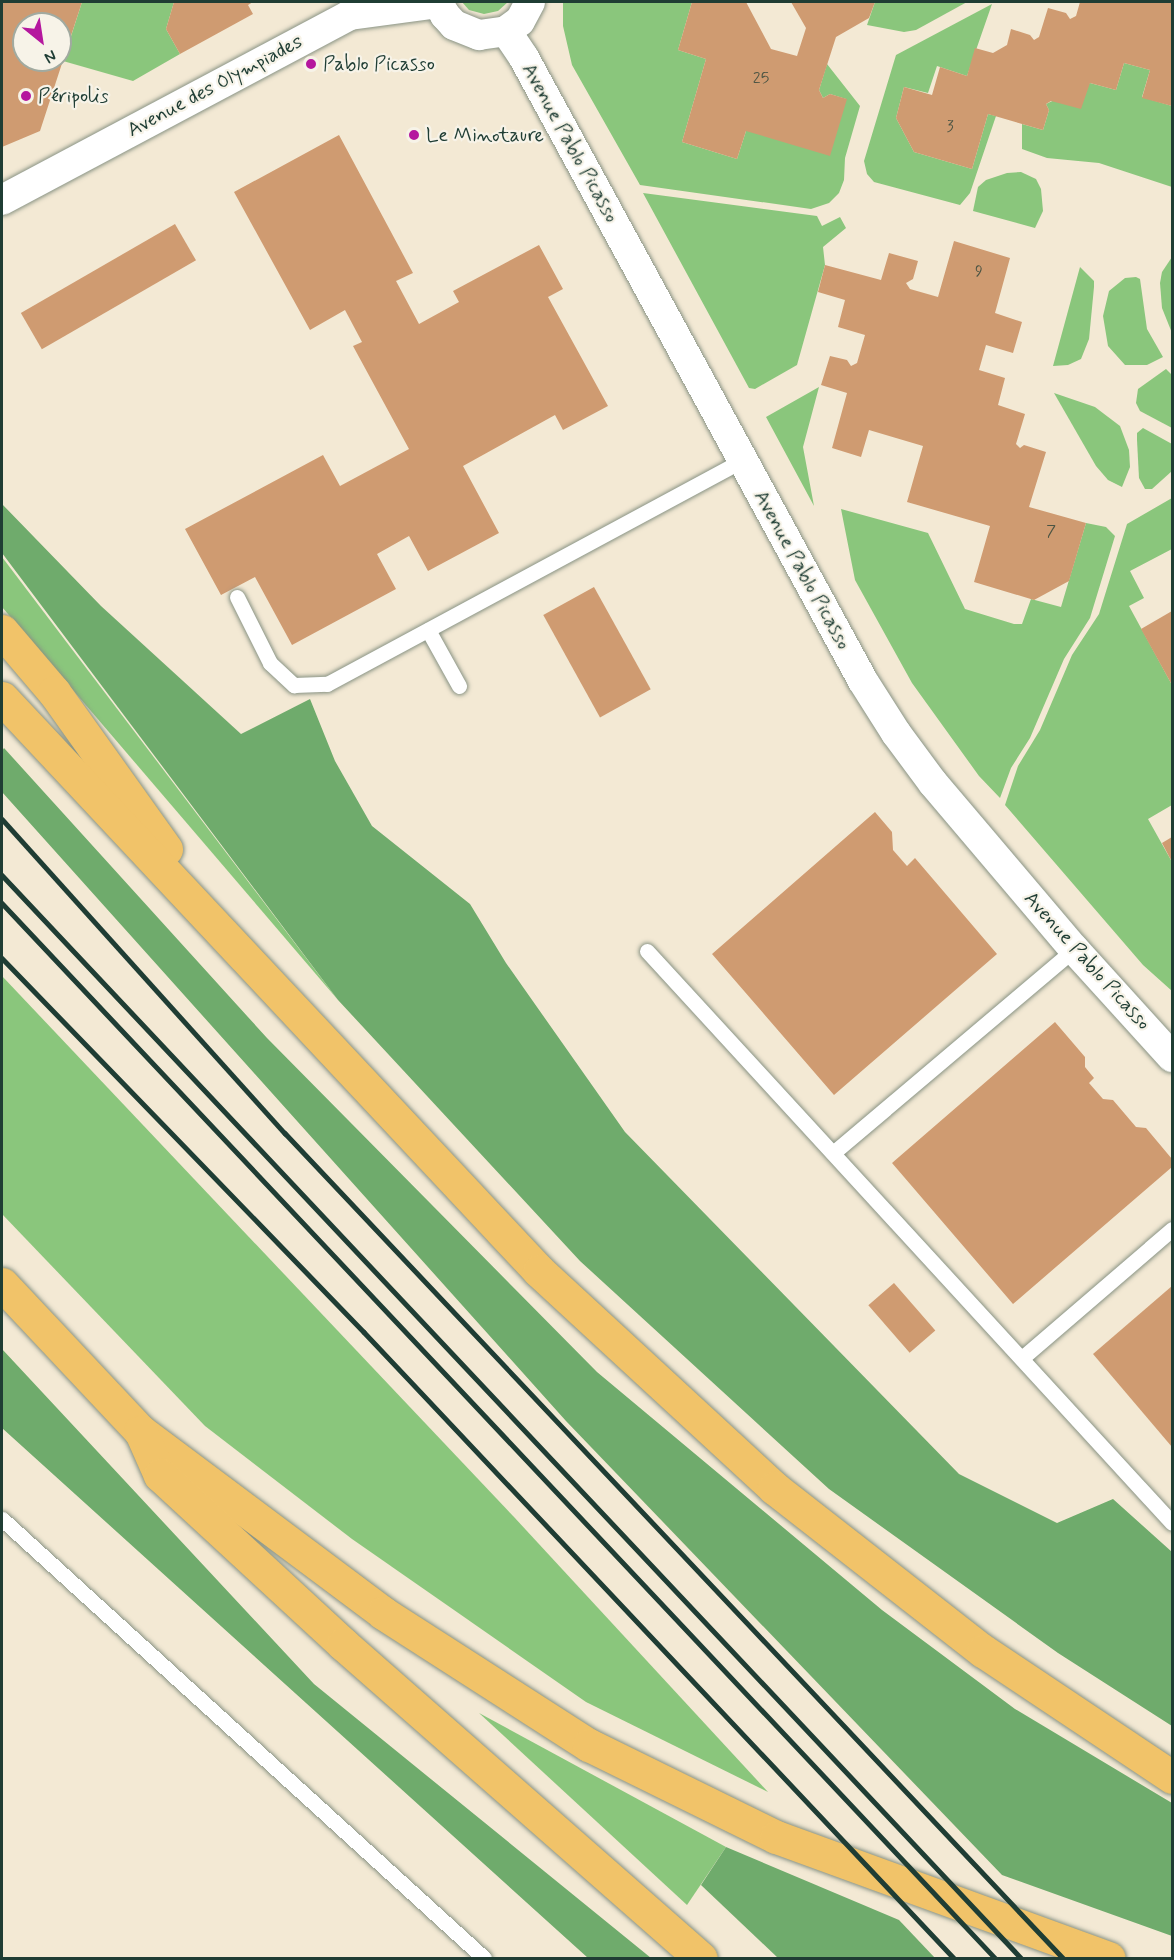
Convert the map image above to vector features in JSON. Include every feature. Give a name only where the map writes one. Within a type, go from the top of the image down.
[{"type":"highway","points":[[2,631],[54,692],[244,958]]},
{"type":"highway","points":[[2,698],[539,1271],[774,1488],[983,1651],[1173,1777]]},
{"type":"highway","points":[[2,1284],[140,1431],[383,1612],[590,1744],[776,1837],[1109,1959]]},
{"type":"highway","points":[[140,1431],[160,1475],[343,1644],[701,1959]]},
{"type":"street","points":[[438,2],[454,25],[466,32],[479,35],[506,31],[520,21],[530,2]]},
{"type":"street","name":"Avenue des Olympiades","points":[[2,200],[350,15],[438,2]]},
{"type":"street","name":"Avenue Pablo Picasso","points":[[506,31],[529,68],[863,681],[896,733],[933,783],[1074,949],[1173,1058]]},
{"type":"lane","points":[[237,597],[270,663],[294,685],[327,684],[742,461]]},
{"type":"lane","points":[[428,630],[459,686]]},
{"type":"lane","points":[[833,1154],[1074,949]]},
{"type":"lane","points":[[647,951],[1173,1523]]},
{"type":"lane","points":[[1022,1358],[1173,1229]]},
{"type":"lane","points":[[2,1520],[484,1959]]},
{"type":"green space","points":[[82,2],[174,2],[166,29],[180,54],[133,81],[72,64],[72,33]]},
{"type":"green space","points":[[462,2],[508,2],[498,11],[484,14],[469,10]]},
{"type":"green space","points":[[563,2],[692,2],[678,50],[706,59],[682,142],[737,159],[746,131],[846,99],[830,94],[823,98],[819,90],[827,64],[860,106],[845,158],[844,180],[839,193],[829,203],[811,209],[640,185],[572,65],[563,26]]},
{"type":"green space","points":[[875,2],[967,2],[916,30],[904,32],[867,25]]},
{"type":"green space","points":[[992,4],[967,76],[937,66],[928,93],[904,87],[896,118],[914,152],[972,169],[988,114],[996,116],[970,193],[960,205],[874,182],[867,174],[864,161],[896,55]]},
{"type":"green space","points":[[1124,63],[1150,70],[1142,97],[1172,106],[1172,187],[1099,163],[1047,158],[1022,149],[1022,124],[1043,130],[1049,110],[1046,104],[1090,83],[1116,90]]},
{"type":"green space","points":[[1021,172],[1036,179],[1041,189],[1043,211],[1035,228],[973,211],[978,187],[986,180],[1007,173]]},
{"type":"green space","points":[[643,193],[817,216],[822,226],[840,217],[846,228],[823,247],[825,265],[797,365],[755,389],[749,388]]},
{"type":"green space","points":[[1172,257],[1172,333],[1162,308],[1160,283],[1162,272]]},
{"type":"green space","points":[[1080,267],[1094,281],[1089,339],[1081,359],[1068,365],[1053,366]]},
{"type":"green space","points":[[1125,278],[1140,279],[1147,329],[1163,357],[1147,365],[1125,365],[1108,346],[1103,316],[1109,291]]},
{"type":"green space","points":[[1166,369],[1172,375],[1172,428],[1140,411],[1136,403],[1138,389]]},
{"type":"green space","points":[[819,387],[803,447],[814,506],[766,417]]},
{"type":"green space","points":[[1054,393],[1095,407],[1120,426],[1129,450],[1130,467],[1122,487],[1108,480],[1096,466]]},
{"type":"green space","points":[[1143,428],[1172,444],[1172,471],[1152,489],[1145,489],[1139,478],[1137,433]]},
{"type":"green space","points":[[1172,498],[1172,549],[1130,571],[1144,598],[1129,606],[1172,685],[1172,805],[1148,819],[1172,862],[1172,991],[1143,965],[1005,805],[1018,766],[1040,730],[1072,655],[1099,614],[1127,524]]},
{"type":"green space","points":[[2,504],[101,606],[241,734],[310,699],[335,761],[372,826],[470,904],[506,963],[625,1132],[959,1474],[1057,1523],[1113,1499],[1172,1552],[1172,1726],[1058,1653],[829,1489],[580,1261],[338,1000],[2,553]]},
{"type":"green space","points":[[841,509],[928,533],[965,609],[1014,624],[1022,624],[1031,599],[1061,607],[1086,523],[1106,527],[1115,536],[1090,618],[1064,659],[1030,738],[1011,768],[1000,798],[979,776],[912,683],[855,580]]},
{"type":"green space","points":[[2,557],[338,1000],[2,607]]},
{"type":"green space","points":[[4,748],[267,1038],[597,1372],[882,1610],[1015,1709],[1172,1803],[1172,1936],[1002,1875],[566,1421],[2,792],[2,751]]},
{"type":"green space","points":[[2,976],[514,1517],[768,1792],[586,1702],[352,1539],[205,1426],[2,1214]]},
{"type":"green space","points":[[2,1349],[314,1684],[651,1958],[588,1958],[2,1428]]},
{"type":"green space","points":[[479,1713],[726,1847],[687,1905]]},
{"type":"green space","points":[[726,1847],[899,1920],[935,1958],[778,1958],[701,1885]]},
{"type":"building","name":"Péripolis","points":[[2,2],[82,2],[72,33],[72,12],[12,12],[12,72],[59,72],[40,131],[2,147]]},
{"type":"building","points":[[174,2],[253,2],[248,5],[253,14],[180,54],[166,29]]},
{"type":"building","points":[[692,2],[746,2],[771,49],[797,56],[806,28],[791,2],[875,2],[869,18],[836,37],[819,90],[823,98],[830,94],[847,99],[830,156],[746,131],[737,159],[682,142],[706,59],[678,50]]},
{"type":"building","points":[[1080,2],[1172,2],[1172,106],[1142,98],[1150,70],[1124,63],[1116,90],[1090,83],[1081,109],[1051,101],[1046,104],[1049,110],[1043,130],[988,114],[972,169],[914,152],[896,118],[904,87],[932,95],[940,67],[967,76],[975,48],[993,53],[1007,45],[1011,29],[1030,35],[1034,40],[1039,37],[1048,8],[1066,13],[1070,19],[1076,16]]},
{"type":"building","points":[[339,135],[413,273],[396,281],[419,324],[459,302],[453,291],[539,245],[563,289],[548,297],[608,406],[563,430],[555,415],[463,466],[499,533],[428,571],[409,536],[377,554],[396,589],[292,645],[255,577],[221,595],[185,529],[323,455],[340,486],[409,449],[353,346],[362,342],[345,310],[310,330],[234,192]]},
{"type":"building","points":[[175,224],[196,260],[42,349],[21,313]]},
{"type":"building","points":[[954,241],[1010,258],[995,313],[1022,322],[1013,353],[986,345],[979,370],[1005,378],[998,405],[1025,414],[1016,444],[1020,448],[1024,445],[1046,452],[1029,507],[1086,523],[1069,581],[1034,600],[974,582],[990,526],[907,502],[923,446],[869,430],[861,457],[832,448],[847,393],[821,385],[830,356],[847,360],[851,366],[857,363],[865,335],[838,327],[845,300],[818,292],[825,265],[881,280],[889,253],[918,261],[913,279],[906,283],[910,289],[938,297]]},
{"type":"building","points":[[594,587],[651,689],[600,717],[543,615]]},
{"type":"building","points":[[1172,611],[1172,685],[1141,629]]},
{"type":"building","points":[[875,812],[892,832],[893,850],[907,866],[915,858],[997,954],[834,1095],[712,954]]},
{"type":"building","points":[[1172,837],[1172,862],[1162,843]]},
{"type":"building","points":[[1055,1022],[1085,1057],[1085,1067],[1094,1078],[1089,1083],[1103,1099],[1113,1100],[1136,1127],[1146,1128],[1172,1159],[1172,1167],[1013,1304],[892,1163]]},
{"type":"building","points":[[894,1283],[935,1331],[910,1353],[868,1305]]},
{"type":"building","points":[[1172,1286],[1172,1447],[1093,1354]]},
{"type":"railway","points":[[2,819],[285,1133],[1063,1958]]},
{"type":"railway","points":[[2,875],[1021,1958]]},
{"type":"railway","points":[[2,903],[995,1958]]},
{"type":"railway","points":[[2,958],[364,1332],[954,1958]]},
{"type":"place","name":"Pablo Picasso","points":[[311,64]]},
{"type":"place","name":"Péripolis","points":[[26,96]]},
{"type":"place","name":"Le Minotaure","points":[[414,135]]}]
